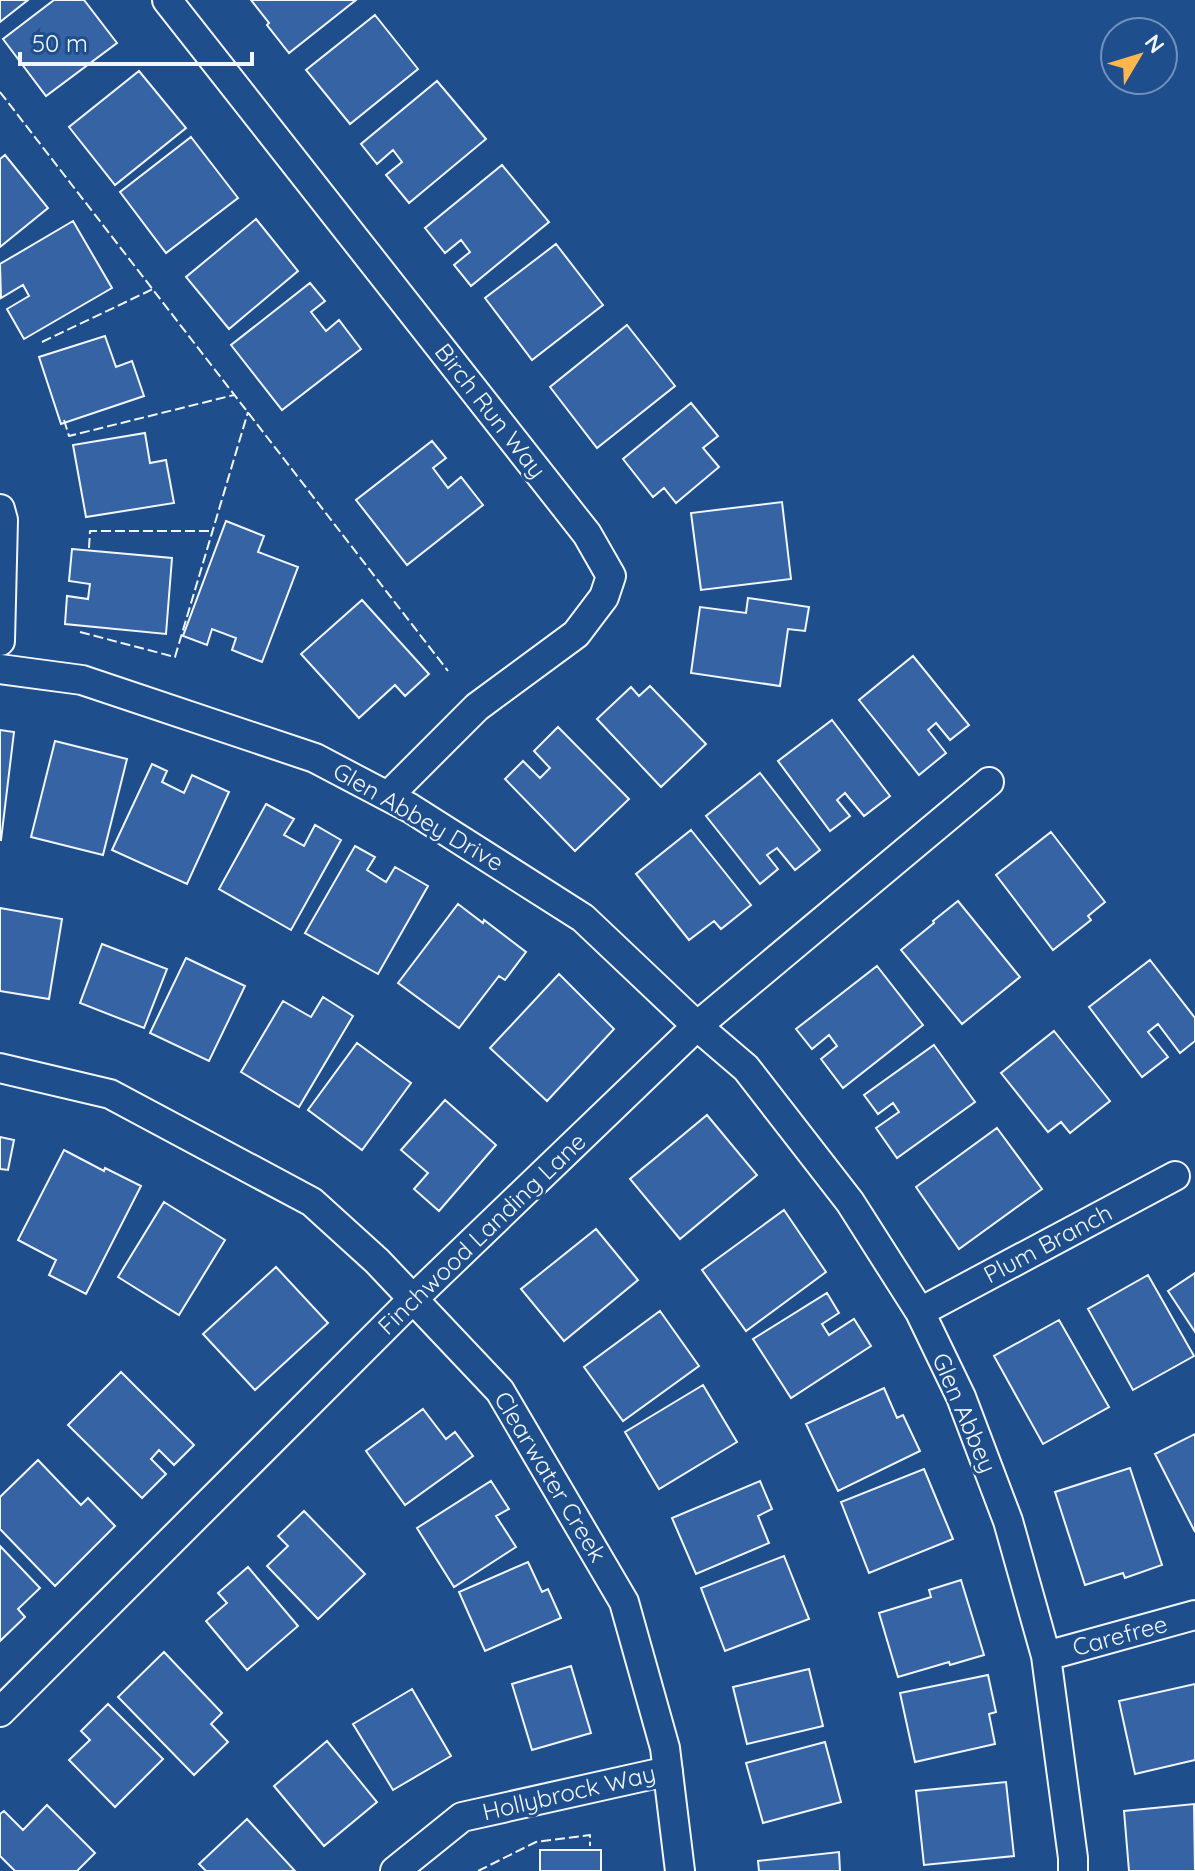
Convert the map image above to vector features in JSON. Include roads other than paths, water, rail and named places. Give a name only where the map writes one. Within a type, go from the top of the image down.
[{"type":"street","name":"Birch Run Way","points":[[167,0],[587,534],[611,576],[604,597],[576,634],[477,707],[388,796]]},
{"type":"street","points":[[0,509],[3,520],[0,641]]},
{"type":"street","name":"Glen Abbey Drive","points":[[0,669],[82,680],[315,758],[410,808],[583,918],[697,1026]]},
{"type":"street","name":"Finchwood Landing Lane","points":[[0,1712],[413,1299],[697,1026],[989,782]]},
{"type":"street","name":"Glen Abbey","points":[[697,1026],[746,1068],[841,1189],[920,1312],[961,1397],[1008,1521],[1046,1656],[1073,1871]]},
{"type":"street","name":"Clearwater Creek","points":[[0,1068],[110,1094],[312,1202],[377,1261],[500,1391],[624,1602],[665,1748],[680,1871]]},
{"type":"street","name":"Plum Branch","points":[[920,1312],[1175,1176]]},
{"type":"street","name":"Carefree","points":[[1046,1656],[1195,1615]]},
{"type":"street","name":"Hollybrock Way","points":[[395,1871],[462,1817],[668,1771]]}]
